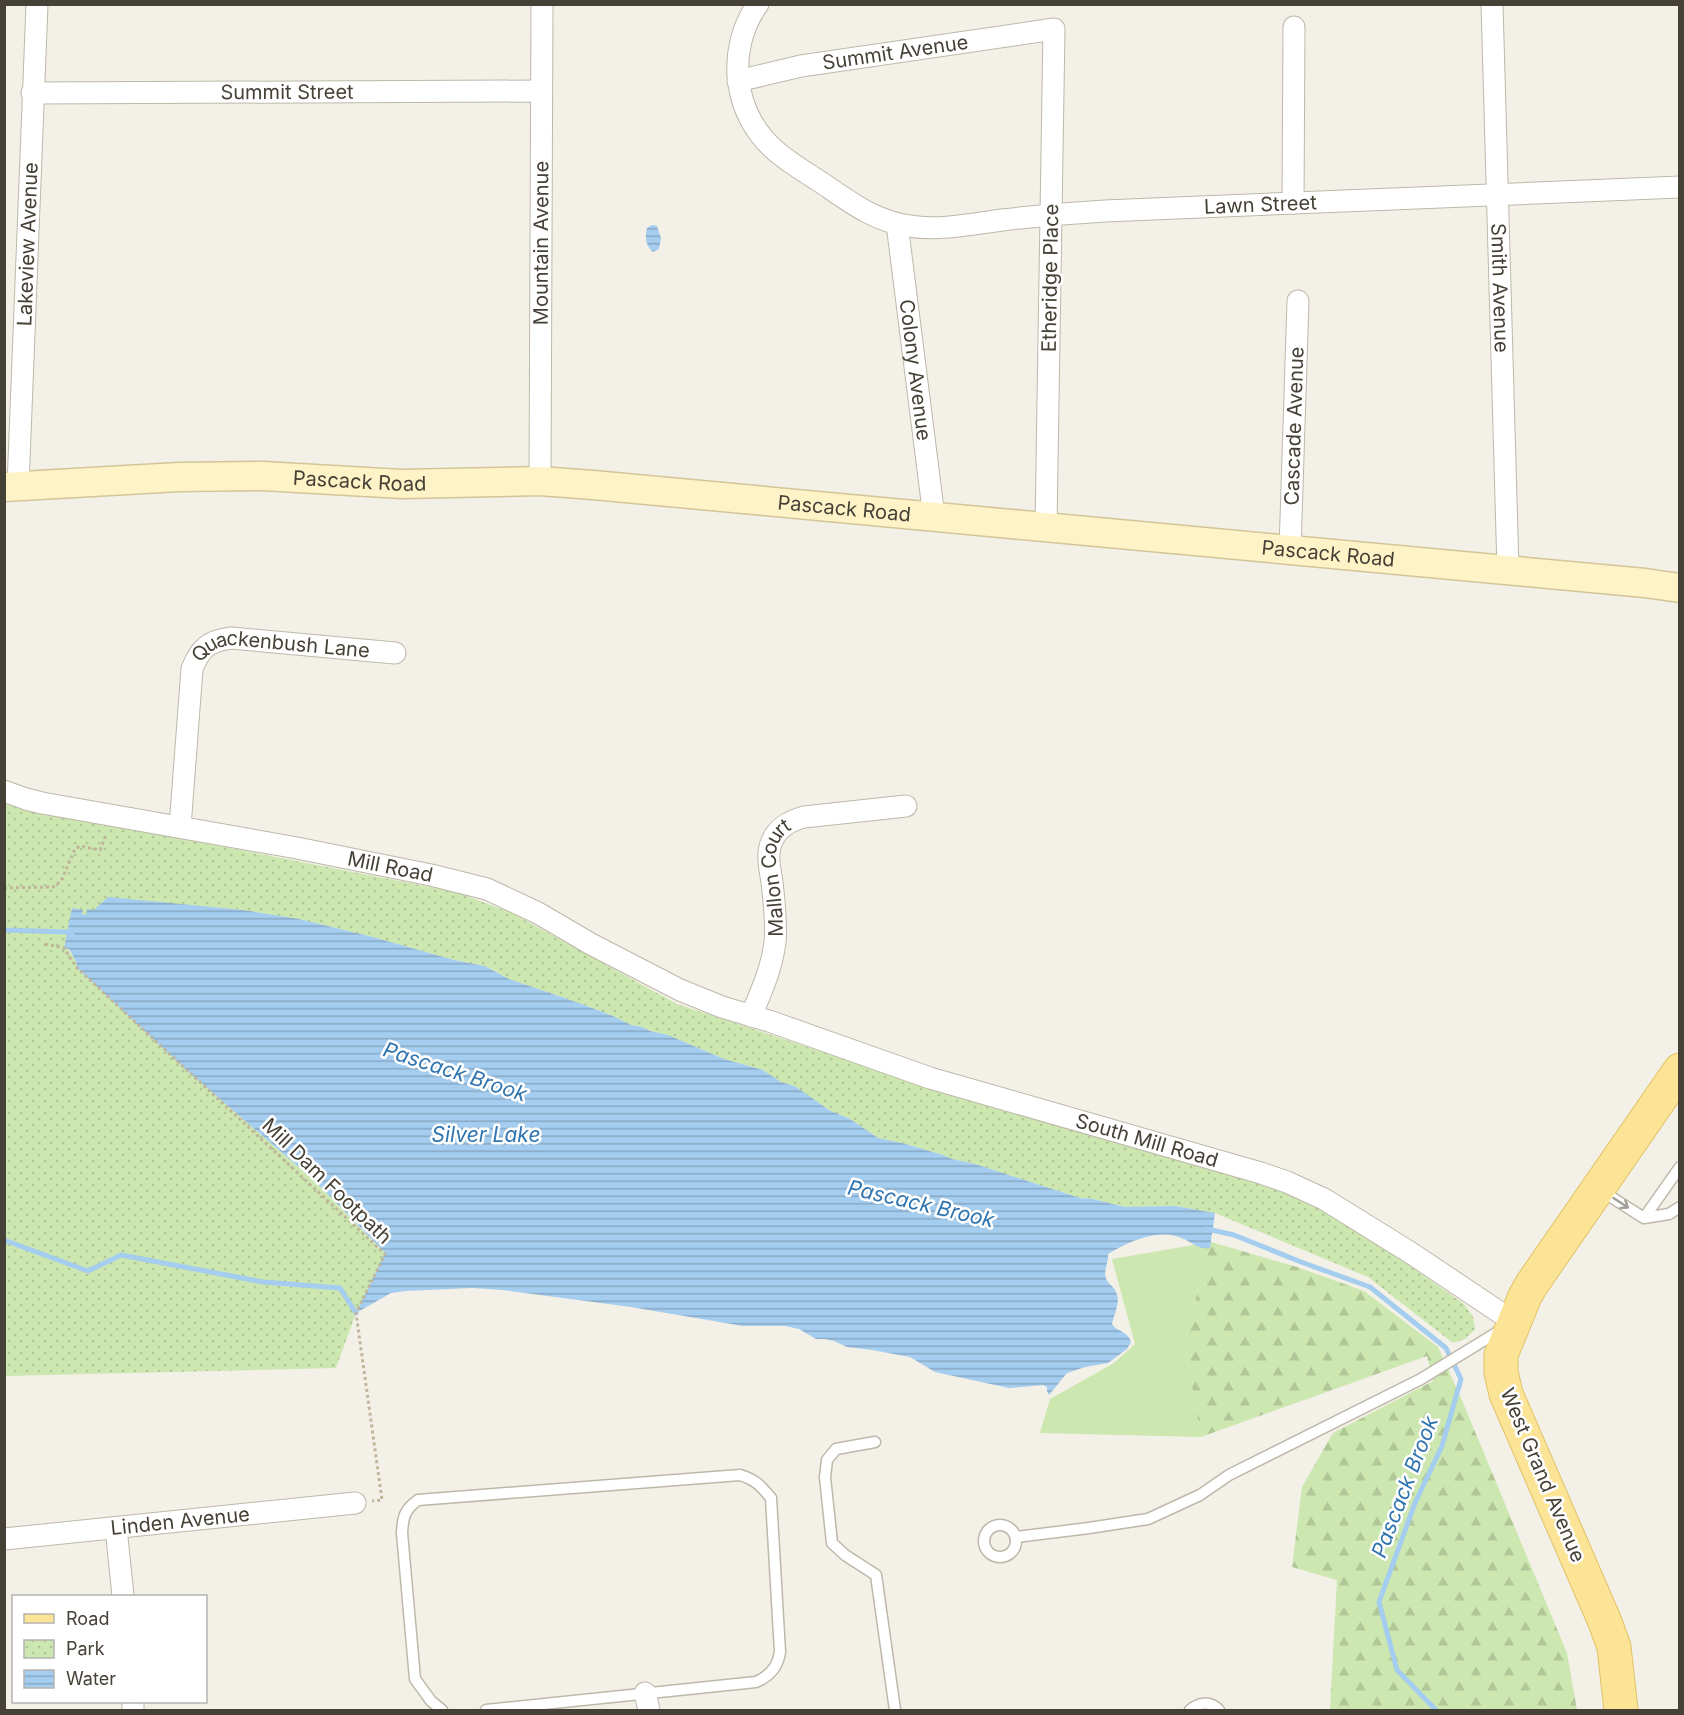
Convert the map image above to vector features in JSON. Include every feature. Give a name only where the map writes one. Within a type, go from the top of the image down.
[{"type":"main road","name":"West Grand Avenue","points":[[1621,1710],[1614,1647],[1506,1394],[1501,1372],[1501,1355],[1532,1284],[1680,1070]]},
{"type":"street","name":"Lakeview Avenue","points":[[11,487],[37,4]]},
{"type":"street","name":"Mountain Avenue","points":[[540,482],[542,4]]},
{"type":"street","points":[[738,81],[737,57],[742,34],[750,15],[758,4]]},
{"type":"street","name":"Smith Avenue","points":[[1492,4],[1508,570]]},
{"type":"street","points":[[1293,203],[1294,27]]},
{"type":"street","name":"Summit Avenue","points":[[738,81],[801,66],[1054,29]]},
{"type":"street","name":"Etheridge Place","points":[[1046,527],[1054,29]]},
{"type":"street","name":"Lawn Street","points":[[738,81],[747,114],[759,134],[776,152],[864,212],[912,227],[941,228],[1051,214],[1680,187]]},
{"type":"street","name":"Summit Street","points":[[32,93],[541,91]]},
{"type":"street","name":"Colony Avenue","points":[[897,224],[934,517]]},
{"type":"street","name":"Cascade Avenue","points":[[1290,550],[1298,301]]},
{"type":"street","name":"Pascack Road","points":[[11,487],[179,477],[263,476],[402,484],[540,482],[656,489],[1680,588]]},
{"type":"street","name":"Quackenbush Lane","points":[[180,827],[192,669],[197,657],[206,646],[218,640],[231,638],[395,653]]},
{"type":"street","name":"Mill Road","points":[[4,791],[26,799],[114,817],[180,827],[430,875],[487,889],[538,913],[591,944],[680,990],[751,1016]]},
{"type":"street","name":"Mallon Court","points":[[751,1016],[770,969],[775,943],[776,922],[769,855],[772,841],[780,829],[791,821],[804,817],[906,806]]},
{"type":"street","name":"South Mill Road","points":[[751,1016],[930,1078],[1253,1170],[1287,1182],[1324,1199],[1411,1253],[1514,1322]]},
{"type":"street","name":"Linden Avenue","points":[[4,1539],[356,1503]]},
{"type":"street","points":[[116,1528],[123,1595]]},
{"type":"lane","points":[[1644,1218],[1680,1167]]},
{"type":"lane","points":[[1598,1189],[1644,1218],[1669,1214],[1680,1207]]},
{"type":"lane","points":[[1016,1537],[1148,1519],[1200,1495],[1229,1475],[1421,1379],[1514,1322]]},
{"type":"lane","points":[[875,1442],[836,1449],[826,1460],[825,1477],[832,1543],[845,1555],[876,1575],[895,1710]]},
{"type":"lane","points":[[442,1710],[431,1701],[415,1679],[402,1533],[403,1516],[418,1500],[740,1475],[760,1484],[771,1498],[780,1652],[779,1661],[764,1679],[647,1702],[486,1710]]},
{"type":"lane","points":[[1190,1710],[1205,1703],[1219,1710]]},
{"type":"path","points":[[4,888],[53,887],[61,881],[75,849],[80,846],[100,850],[114,817]]},
{"type":"path","name":"Mill Dam Footpath","points":[[45,944],[64,948],[76,967],[386,1254],[356,1313],[382,1500],[356,1503]]},
{"type":"green space","points":[[4,804],[456,892],[512,913],[677,1004],[988,1106],[1267,1183],[1340,1217],[1464,1304],[1473,1317],[1475,1329],[1465,1339],[1453,1343],[1368,1277],[1215,1213],[1175,1206],[1125,1207],[1080,1198],[975,1164],[878,1138],[850,1119],[829,1110],[794,1086],[781,1082],[763,1070],[724,1059],[668,1035],[631,1025],[579,1003],[509,979],[481,965],[298,919],[243,910],[176,904],[94,910],[86,915],[82,914],[68,949],[77,963],[76,967],[184,1068],[316,1182],[385,1254],[356,1313],[336,1368],[5,1376]]},
{"type":"green space","points":[[1211,1242],[1184,1342],[1201,1437],[1040,1433],[1050,1399],[1114,1363],[1135,1344],[1112,1259]]},
{"type":"green space","points":[[1211,1242],[1297,1267],[1364,1291],[1438,1347],[1567,1653],[1577,1710],[1330,1710],[1337,1580],[1292,1567],[1302,1487],[1333,1433],[1433,1381],[1427,1356],[1201,1437],[1184,1342]]},
{"type":"water","points":[[652,225],[657,226],[661,238],[659,249],[653,252],[646,238],[647,228]]},
{"type":"water","name":"Silver Lake","points":[[108,897],[243,910],[299,919],[485,966],[509,979],[579,1003],[631,1025],[668,1035],[724,1059],[763,1070],[781,1082],[794,1086],[829,1110],[850,1119],[878,1138],[975,1164],[1080,1198],[1125,1207],[1175,1206],[1215,1213],[1210,1248],[1199,1247],[1184,1239],[1165,1234],[1135,1240],[1108,1254],[1105,1275],[1118,1298],[1112,1324],[1130,1338],[1131,1342],[1127,1349],[1108,1363],[1067,1373],[1049,1395],[1047,1387],[1043,1385],[1009,1388],[935,1372],[910,1357],[847,1347],[834,1341],[816,1339],[799,1329],[785,1326],[743,1326],[631,1307],[502,1290],[472,1288],[391,1293],[356,1313],[385,1253],[316,1182],[184,1068],[76,967],[77,963],[69,949],[64,948],[72,908],[83,910],[82,914],[86,915],[87,909],[94,910]]},
{"type":"waterway","name":"Pascack Brook","points":[[4,930],[72,934]]},
{"type":"waterway","name":"Pascack Brook","points":[[1207,1229],[1234,1235],[1370,1287],[1446,1348],[1461,1379],[1442,1446],[1415,1503],[1379,1602],[1397,1670],[1436,1710]]},
{"type":"waterway","points":[[4,1240],[88,1271],[121,1255],[263,1282],[340,1288],[356,1313]]}]
